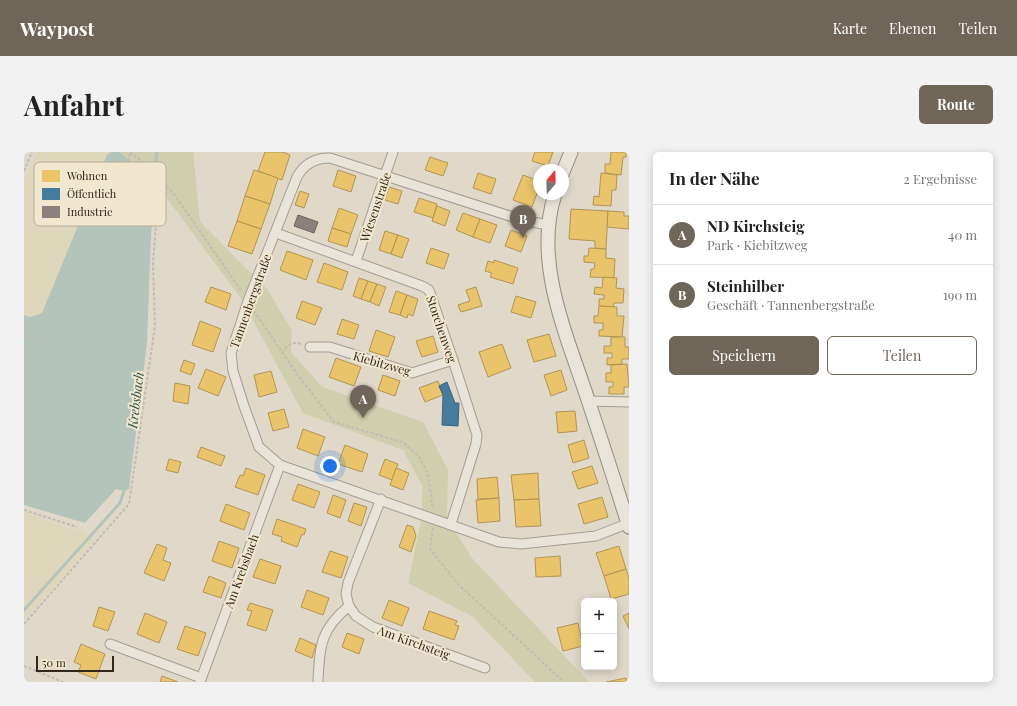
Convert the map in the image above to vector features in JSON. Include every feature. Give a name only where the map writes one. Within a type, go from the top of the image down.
[{"type":"street","name":"Wiesenstraße","points":[[356,261],[393,152]]},
{"type":"street","points":[[566,164],[571,152]]},
{"type":"street","name":"Tannenbergstraße","points":[[548,225],[522,220],[330,158],[323,158],[310,163],[305,166],[297,177],[248,301],[230,353],[233,371],[259,447],[280,465],[381,499],[499,542],[521,544],[596,536],[629,524]]},
{"type":"street","points":[[554,200],[548,225],[549,265],[561,318],[629,524]]},
{"type":"street","name":"Storchenweg","points":[[276,233],[356,261],[429,290],[477,435],[476,444],[451,524]]},
{"type":"street","name":"Kiebitzweg","points":[[310,347],[330,347],[412,374],[453,360]]},
{"type":"street","points":[[589,401],[629,402]]},
{"type":"street","name":"Am Krebsbach","points":[[110,644],[201,680],[280,465]]},
{"type":"street","points":[[318,680],[320,656],[324,638],[336,616],[349,606],[346,594],[348,583],[381,499]]},
{"type":"street","name":"Am Kirchsteig","points":[[349,606],[356,616],[373,627],[485,668]]},
{"type":"path","points":[[24,171],[32,152]]},
{"type":"path","points":[[128,162],[130,152],[142,162]]},
{"type":"path","points":[[166,185],[174,194],[282,353],[334,422],[402,442],[418,456],[428,474],[434,518],[430,549],[458,584],[564,682]]},
{"type":"path","points":[[24,624],[129,504],[155,326],[153,264],[156,226]]},
{"type":"path","points":[[24,336],[41,341]]},
{"type":"path","points":[[282,353],[286,346],[296,343],[310,347]]},
{"type":"path","points":[[24,510],[77,526]]},
{"type":"path","points":[[24,666],[63,682]]},
{"type":"shaded area","points":[[37,152],[111,152],[107,155],[104,162],[34,162],[34,226],[78,226],[42,313],[30,317],[24,315],[24,182]]},
{"type":"shaded area","points":[[24,512],[64,527],[82,531],[94,541],[24,621]]},
{"type":"green space","points":[[120,152],[193,152],[200,222],[267,289],[292,331],[291,352],[322,387],[423,422],[448,470],[447,519],[472,558],[589,682],[535,682],[473,617],[408,583],[421,521],[423,487],[403,450],[303,413],[242,300],[166,197],[166,162],[131,162]]},
{"type":"water","points":[[111,152],[120,152],[131,162],[104,162],[107,155]]},
{"type":"water","points":[[78,226],[152,226],[147,343],[129,489],[125,491],[116,489],[85,523],[24,505],[24,315],[30,317],[42,313]]},
{"type":"building: Wohnen","points":[[265,152],[283,152],[290,155],[282,180],[258,171]]},
{"type":"building: Wohnen","points":[[535,152],[553,152],[549,164],[542,164],[532,161]]},
{"type":"building: Wohnen","points":[[611,152],[626,152],[626,157],[623,157],[621,175],[605,173],[605,164],[610,164]]},
{"type":"building: Wohnen","points":[[430,157],[448,163],[443,176],[425,170]]},
{"type":"building: Wohnen","points":[[254,170],[278,178],[270,204],[245,196]]},
{"type":"building: Wohnen","points":[[338,170],[356,176],[351,192],[333,186]]},
{"type":"building: Wohnen","points":[[478,173],[496,179],[491,194],[473,188]]},
{"type":"building: Wohnen","points":[[601,173],[617,175],[616,190],[612,190],[611,206],[593,205],[594,196],[599,197]]},
{"type":"building: Wohnen","points":[[523,175],[533,179],[533,200],[535,200],[532,207],[513,200]]},
{"type":"building: Wohnen","points":[[389,187],[402,191],[398,204],[385,200]]},
{"type":"building: Wohnen","points":[[300,191],[309,194],[304,208],[295,205]]},
{"type":"building: Wohnen","points":[[245,196],[270,204],[261,229],[237,221]]},
{"type":"building: Wohnen","points":[[419,198],[437,204],[433,218],[414,212]]},
{"type":"building: Wohnen","points":[[437,206],[450,211],[445,226],[432,221]]},
{"type":"building: Wohnen","points":[[339,208],[358,215],[351,234],[332,228]]},
{"type":"building: Wohnen","points":[[571,209],[608,211],[606,249],[595,248],[595,241],[569,239]]},
{"type":"building: Wohnen","points":[[608,211],[624,212],[624,216],[629,216],[629,229],[607,227]]},
{"type":"building: Wohnen","points":[[463,213],[480,219],[473,237],[456,230]]},
{"type":"building: Wohnen","points":[[480,219],[497,225],[490,243],[473,237]]},
{"type":"building: Wohnen","points":[[237,221],[261,229],[252,254],[228,246]]},
{"type":"building: Wohnen","points":[[332,228],[351,234],[347,247],[328,241]]},
{"type":"building: Wohnen","points":[[511,230],[527,236],[521,252],[505,246]]},
{"type":"building: Wohnen","points":[[385,231],[398,235],[391,254],[379,250]]},
{"type":"building: Wohnen","points":[[398,235],[409,239],[402,258],[391,254]]},
{"type":"building: Wohnen","points":[[431,248],[449,254],[444,269],[426,263]]},
{"type":"building: Wohnen","points":[[589,248],[606,249],[606,258],[615,259],[614,278],[590,277],[591,269],[594,269],[595,263],[584,262],[584,256],[588,256]]},
{"type":"building: Wohnen","points":[[287,251],[313,260],[306,280],[280,270]]},
{"type":"building: Wohnen","points":[[494,260],[518,268],[513,284],[490,277],[492,273],[485,271],[488,261],[494,263]]},
{"type":"building: Wohnen","points":[[324,263],[348,272],[342,290],[317,282]]},
{"type":"building: Wohnen","points":[[603,277],[617,278],[616,288],[624,289],[623,303],[614,303],[613,307],[599,306],[599,299],[604,299],[604,295],[594,294],[595,287],[602,288]]},
{"type":"building: Wohnen","points":[[359,278],[368,281],[361,299],[353,296]]},
{"type":"building: Wohnen","points":[[368,281],[377,284],[370,302],[361,299]]},
{"type":"building: Wohnen","points":[[377,284],[386,287],[379,306],[370,302]]},
{"type":"building: Wohnen","points":[[211,287],[231,294],[226,310],[205,302]]},
{"type":"building: Wohnen","points":[[476,287],[482,306],[461,312],[458,305],[470,301],[466,290]]},
{"type":"building: Wohnen","points":[[396,291],[407,295],[400,315],[389,312]]},
{"type":"building: Wohnen","points":[[407,295],[418,299],[413,316],[408,314],[407,318],[400,315]]},
{"type":"building: Wohnen","points":[[516,296],[536,302],[531,318],[511,312]]},
{"type":"building: Wohnen","points":[[302,301],[322,308],[315,325],[296,318]]},
{"type":"building: Wohnen","points":[[599,306],[617,307],[617,316],[624,316],[622,337],[599,336],[599,330],[603,330],[603,323],[594,323],[594,316],[598,316]]},
{"type":"building: Wohnen","points":[[342,319],[359,325],[354,339],[337,334]]},
{"type":"building: Wohnen","points":[[200,321],[221,329],[213,352],[192,345]]},
{"type":"building: Wohnen","points":[[376,330],[395,337],[388,357],[369,351]]},
{"type":"building: Wohnen","points":[[549,334],[556,356],[534,362],[527,340]]},
{"type":"building: Wohnen","points":[[433,336],[438,352],[422,357],[416,341]]},
{"type":"building: Wohnen","points":[[611,337],[625,337],[625,347],[629,347],[629,359],[622,359],[622,364],[607,365],[607,358],[612,358],[612,353],[604,353],[604,346],[611,346]]},
{"type":"building: Wohnen","points":[[502,344],[511,368],[488,377],[479,352]]},
{"type":"building: Wohnen","points":[[336,358],[361,367],[354,386],[329,377]]},
{"type":"building: Wohnen","points":[[184,360],[195,364],[191,375],[180,371]]},
{"type":"building: Wohnen","points":[[627,364],[629,387],[624,387],[624,394],[609,394],[609,387],[613,387],[613,382],[606,382],[606,373],[611,373],[611,365]]},
{"type":"building: Wohnen","points":[[206,369],[226,377],[218,396],[198,388]]},
{"type":"building: Wohnen","points":[[561,370],[567,390],[551,396],[544,375]]},
{"type":"building: Wohnen","points":[[271,371],[277,392],[259,397],[254,375]]},
{"type":"building: Wohnen","points":[[383,375],[400,381],[395,396],[378,390]]},
{"type":"building: Wohnen","points":[[438,381],[443,395],[425,402],[419,388]]},
{"type":"building: Wohnen","points":[[175,383],[190,386],[188,404],[173,401]]},
{"type":"building: Wohnen","points":[[284,409],[289,427],[273,431],[268,413]]},
{"type":"building: Wohnen","points":[[575,411],[577,431],[558,433],[556,412]]},
{"type":"building: Wohnen","points":[[303,429],[325,437],[318,456],[297,448]]},
{"type":"building: Wohnen","points":[[584,440],[589,458],[573,463],[568,445]]},
{"type":"building: Wohnen","points":[[345,445],[368,454],[362,472],[338,464]]},
{"type":"building: Wohnen","points":[[201,447],[225,456],[221,466],[197,457]]},
{"type":"building: Wohnen","points":[[169,459],[181,462],[178,473],[166,470]]},
{"type":"building: Wohnen","points":[[385,459],[398,464],[392,480],[379,475]]},
{"type":"building: Wohnen","points":[[592,466],[598,483],[578,489],[572,472]]},
{"type":"building: Wohnen","points":[[246,468],[265,475],[258,495],[235,487],[240,475],[243,476]]},
{"type":"building: Wohnen","points":[[396,468],[409,473],[403,490],[390,485]]},
{"type":"building: Wohnen","points":[[538,473],[539,499],[514,500],[511,475]]},
{"type":"building: Wohnen","points":[[497,477],[499,498],[478,499],[477,479]]},
{"type":"building: Wohnen","points":[[298,484],[320,492],[314,508],[292,500]]},
{"type":"building: Wohnen","points":[[333,495],[346,500],[340,518],[327,513]]},
{"type":"building: Wohnen","points":[[602,497],[608,517],[584,524],[578,504]]},
{"type":"building: Wohnen","points":[[499,498],[500,521],[478,523],[476,500]]},
{"type":"building: Wohnen","points":[[539,499],[541,526],[516,527],[514,500]]},
{"type":"building: Wohnen","points":[[354,503],[367,507],[361,526],[348,521]]},
{"type":"building: Wohnen","points":[[226,504],[250,513],[244,530],[220,521]]},
{"type":"building: Wohnen","points":[[277,519],[306,529],[304,535],[302,534],[297,547],[281,541],[282,537],[272,534]]},
{"type":"building: Wohnen","points":[[407,525],[413,527],[416,536],[411,552],[399,547]]},
{"type":"building: Wohnen","points":[[219,541],[239,548],[232,568],[212,561]]},
{"type":"building: Wohnen","points":[[157,544],[167,548],[163,560],[171,563],[164,581],[144,573]]},
{"type":"building: Wohnen","points":[[619,546],[626,569],[604,576],[596,553]]},
{"type":"building: Wohnen","points":[[330,551],[348,557],[341,578],[322,572]]},
{"type":"building: Wohnen","points":[[560,556],[561,576],[536,577],[535,558]]},
{"type":"building: Wohnen","points":[[260,559],[281,566],[275,584],[253,577]]},
{"type":"building: Wohnen","points":[[626,569],[629,578],[629,594],[611,598],[604,576]]},
{"type":"building: Wohnen","points":[[209,576],[226,583],[221,598],[203,592]]},
{"type":"building: Wohnen","points":[[307,590],[329,598],[323,615],[301,607]]},
{"type":"building: Wohnen","points":[[389,600],[409,608],[402,626],[382,618]]},
{"type":"building: Wohnen","points":[[250,603],[273,610],[266,631],[247,625],[252,611],[247,610]]},
{"type":"building: Wohnen","points":[[99,607],[115,612],[108,631],[93,626]]},
{"type":"building: Wohnen","points":[[429,611],[457,621],[455,625],[459,626],[454,640],[423,629]]},
{"type":"building: Wohnen","points":[[145,613],[167,622],[159,643],[137,634]]},
{"type":"building: Wohnen","points":[[629,613],[629,629],[623,616]]},
{"type":"building: Wohnen","points":[[578,623],[581,637],[581,646],[563,651],[557,628]]},
{"type":"building: Wohnen","points":[[185,626],[206,633],[198,656],[177,649]]},
{"type":"building: Wohnen","points":[[347,633],[364,639],[359,654],[342,647]]},
{"type":"building: Wohnen","points":[[300,638],[316,645],[312,658],[295,651]]},
{"type":"building: Wohnen","points":[[81,644],[105,654],[96,679],[78,672],[81,665],[74,662]]},
{"type":"building: Wohnen","points":[[162,676],[178,682],[160,682]]},
{"type":"building: Wohnen","points":[[626,678],[627,682],[606,682]]},
{"type":"building: Öffentlich","points":[[447,382],[455,403],[459,403],[458,426],[442,425],[443,395],[439,386]]},
{"type":"building: Industrie","points":[[298,215],[318,222],[314,233],[294,226]]},
{"type":"waterway","name":"Krebsbach","points":[[156,162],[157,152]]},
{"type":"waterway","name":"Krebsbach","points":[[24,610],[120,503],[125,488]]},
{"type":"place","name":"Steinhilber","points":[[523,238]]},
{"type":"place","name":"ND Kirchsteig","points":[[363,418]]}]
